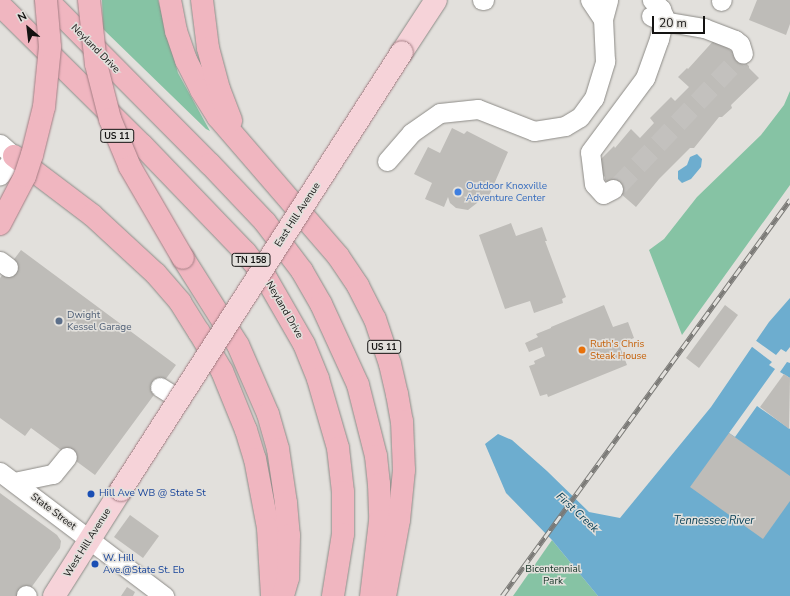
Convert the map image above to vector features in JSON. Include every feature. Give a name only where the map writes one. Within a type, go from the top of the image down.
[{"type":"highway","points":[[0,224],[25,176],[44,107],[50,47],[46,0]]},
{"type":"highway","name":"Neyland Drive","points":[[46,0],[205,158],[261,217],[302,271],[322,304],[358,385],[376,456],[379,484],[380,521],[371,596]]},
{"type":"highway","name":"US 11","points":[[89,0],[96,64],[110,119],[130,167],[183,258],[238,345],[268,414],[278,449],[289,535],[288,578],[283,596]]},
{"type":"highway","points":[[170,0],[176,31],[186,60],[201,90],[218,117],[239,142]]},
{"type":"highway","name":"US 11","points":[[202,0],[208,48],[219,89],[239,142],[338,256],[358,286],[375,319],[390,364],[402,421],[404,470],[399,520],[385,596]]},
{"type":"highway","name":"Neyland Drive","points":[[0,5],[142,145],[245,252],[266,278],[304,344],[318,379],[338,448],[343,492],[343,534],[333,596]]},
{"type":"highway","points":[[7,150],[92,215],[156,274],[180,302],[199,332],[222,371],[246,430],[255,459],[268,528],[272,596]]},
{"type":"main road","name":"East Hill Avenue","points":[[121,490],[436,0]]},
{"type":"main road","name":"West Hill Avenue","points":[[54,596],[121,490]]},
{"type":"street","points":[[591,0],[603,19]]},
{"type":"street","points":[[387,161],[411,133],[440,113],[478,109],[534,131],[565,126],[580,117],[594,98],[605,61],[603,19],[608,0]]},
{"type":"street","points":[[640,0],[642,6],[653,18],[704,28],[735,40],[740,44],[743,54]]},
{"type":"street","points":[[613,189],[603,194],[594,184],[590,152],[645,78],[659,39],[663,21],[663,13],[652,0]]},
{"type":"street","points":[[0,175],[7,150]]},
{"type":"street","points":[[160,387],[179,399]]},
{"type":"street","points":[[7,477],[53,474],[72,460]]},
{"type":"street","name":"State Street","points":[[7,477],[164,596]]},
{"type":"green space","points":[[102,0],[158,0],[178,73],[210,131],[206,129],[103,29]]},
{"type":"green space","points":[[790,91],[790,185],[682,335],[649,250],[664,239],[697,197],[761,135],[784,105]]},
{"type":"green space","name":"Bicentennial Park","points":[[552,540],[598,596],[513,596]]},
{"type":"water","points":[[697,154],[702,159],[701,167],[691,179],[682,183],[678,179],[678,171],[687,165],[690,157]]},
{"type":"water","name":"Tennessee River","points":[[790,298],[790,596],[598,596],[552,540],[506,493],[485,444],[498,434],[512,440],[547,471],[589,512],[620,518],[711,407],[769,322]]},
{"type":"pier","points":[[755,340],[776,355],[781,349],[786,352],[790,347],[790,363],[787,362],[780,372],[790,378],[790,429],[757,406],[735,437],[729,433],[775,369],[769,365],[772,362],[751,346]]},
{"type":"building","points":[[757,0],[790,0],[790,24],[786,35],[749,20]]},
{"type":"building","points":[[716,38],[749,66],[749,68],[759,78],[731,105],[732,108],[722,117],[719,117],[694,148],[690,148],[659,179],[636,207],[605,180],[605,177],[594,166],[614,146],[615,148],[631,129],[640,138],[654,123],[650,118],[671,97],[675,101],[689,87],[678,77],[687,68],[688,69]]},
{"type":"building","points":[[452,128],[464,134],[467,131],[508,152],[488,198],[481,195],[477,203],[468,210],[456,208],[450,203],[448,197],[444,207],[425,199],[432,183],[414,174],[428,147],[440,153]]},
{"type":"building","points":[[511,223],[516,236],[542,227],[547,241],[545,241],[566,297],[562,299],[563,303],[534,313],[530,301],[505,309],[479,235]]},
{"type":"building","name":"Dwight Kessel Garage","points":[[21,250],[176,365],[95,475],[31,428],[25,436],[0,418],[0,278]]},
{"type":"building","name":"Ruth's Chris Steak House","points":[[604,305],[613,327],[628,322],[634,338],[619,344],[627,365],[548,397],[547,394],[540,396],[529,366],[535,364],[534,361],[545,356],[542,347],[529,352],[525,343],[538,337],[536,334]]},
{"type":"building","points":[[725,305],[738,315],[699,368],[686,358]]},
{"type":"building","points":[[784,374],[790,378],[789,429],[760,407]]},
{"type":"building","points":[[729,433],[790,476],[790,501],[763,539],[690,487]]},
{"type":"building","points":[[0,493],[57,535],[61,541],[60,548],[25,596],[0,596]]},
{"type":"building","points":[[130,515],[159,536],[143,558],[114,537]]},
{"type":"building","points":[[127,587],[135,592],[133,596],[121,596]]},
{"type":"tunnel","points":[[613,189],[618,186],[743,54]]},
{"type":"railway","points":[[502,596],[790,199]]},
{"type":"place","name":"Outdoor Knoxville Adventure Center","points":[[458,192]]},
{"type":"place","name":"Dwight Kessel Garage","points":[[59,321]]},
{"type":"place","name":"Ruth's Chris Steak House","points":[[582,350]]},
{"type":"place","name":"Hill Ave WB @ State St","points":[[91,494]]},
{"type":"place","name":"W. Hill Ave.@State St. Eb","points":[[95,564]]},
{"type":"water label","name":"First Creek","points":[[577,513]]}]
